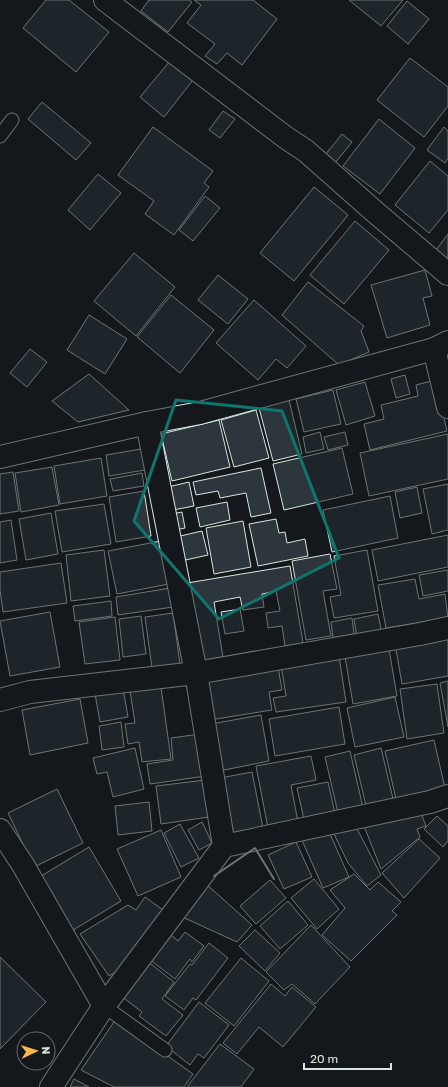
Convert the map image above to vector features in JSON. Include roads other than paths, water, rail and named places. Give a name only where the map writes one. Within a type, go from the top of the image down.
[{"type":"street","points":[[105,0],[306,152],[448,274]]},
{"type":"street","points":[[0,457],[148,422],[200,413],[441,345],[448,407]]},
{"type":"street","points":[[148,422],[196,673],[224,846]]},
{"type":"street","points":[[0,700],[30,692],[196,673],[448,628]]},
{"type":"street","points":[[51,1087],[104,1006],[224,846],[430,802],[448,796]]},
{"type":"street","points":[[0,830],[23,865],[104,1006]]},
{"type":"lane","points":[[0,136],[12,120]]},
{"type":"lane","points":[[104,1006],[165,1050]]}]
